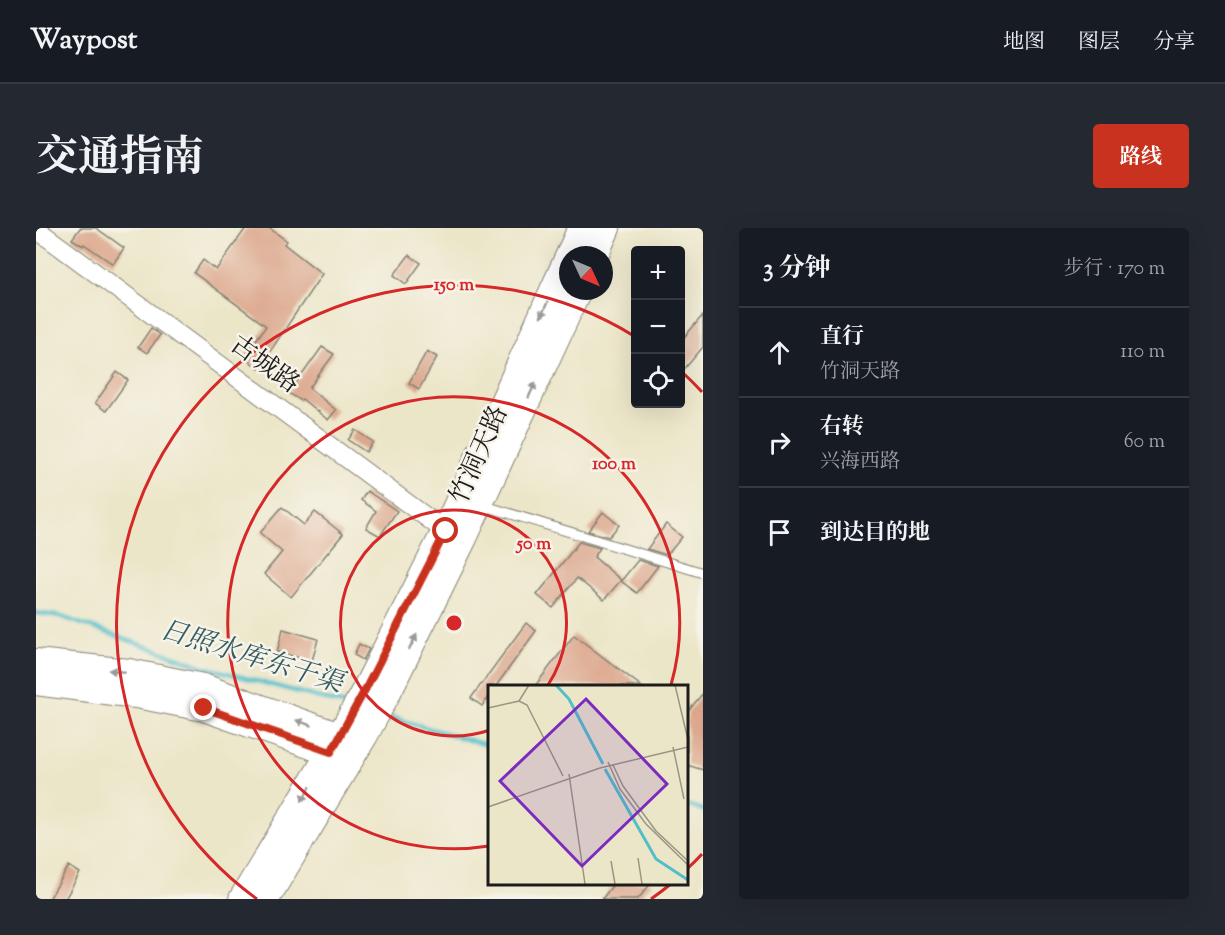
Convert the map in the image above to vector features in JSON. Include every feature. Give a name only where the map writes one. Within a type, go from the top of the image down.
[{"type":"main road","name":"竹洞天路","points":[[573,246],[581,228]]},
{"type":"main road","points":[[599,246],[607,228]]},
{"type":"main road","name":"竹洞天路","points":[[266,899],[376,691],[455,534],[559,278]]},
{"type":"main road","name":"竹洞天路","points":[[455,534],[480,504],[574,300]]},
{"type":"main road","points":[[36,662],[129,672],[203,687],[349,742]]},
{"type":"main road","points":[[36,682],[136,695],[204,708],[349,742]]},
{"type":"main road","name":"竹洞天路","points":[[242,899],[349,742]]},
{"type":"street","name":"古城路","points":[[36,229],[455,534]]},
{"type":"lane","points":[[480,504],[703,573]]},
{"type":"building","points":[[80,228],[96,228],[124,248],[113,264],[84,244],[83,246],[72,239]]},
{"type":"building","points":[[246,228],[269,228],[287,241],[284,244],[322,274],[259,368],[244,358],[266,326],[194,273],[203,260],[216,270]]},
{"type":"building","points":[[409,255],[421,263],[406,284],[394,275]]},
{"type":"building","points":[[703,315],[703,347],[685,368],[685,354],[685,336]]},
{"type":"building","points":[[151,328],[160,335],[147,353],[138,347]]},
{"type":"building","points":[[322,347],[334,354],[309,388],[336,410],[328,420],[302,399],[301,401],[289,393]]},
{"type":"building","points":[[427,351],[437,357],[419,389],[409,383]]},
{"type":"building","points":[[117,372],[128,380],[106,411],[95,403]]},
{"type":"building","points":[[355,430],[373,442],[366,452],[348,440]]},
{"type":"building","points":[[367,491],[397,511],[380,536],[366,528],[376,511],[361,500]]},
{"type":"building","points":[[282,507],[304,525],[315,512],[343,534],[291,597],[264,574],[282,552],[260,533]]},
{"type":"building","points":[[603,512],[619,525],[609,537],[588,531]]},
{"type":"building","points":[[666,524],[682,537],[667,555],[647,549]]},
{"type":"building","points":[[579,542],[600,548],[594,557],[621,580],[604,600],[577,578],[553,608],[537,595]]},
{"type":"building","points":[[638,560],[658,566],[637,593],[621,581]]},
{"type":"building","points":[[526,623],[536,631],[497,685],[488,685],[488,697],[482,706],[471,698]]},
{"type":"building","points":[[283,629],[318,639],[312,661],[277,652]]},
{"type":"building","points":[[574,635],[640,685],[536,685]]},
{"type":"building","points":[[359,644],[369,649],[363,660],[354,655]]},
{"type":"building","points":[[703,693],[703,770],[688,765],[688,712]]},
{"type":"building","points":[[69,866],[80,873],[65,899],[49,899]]},
{"type":"building","points":[[613,884],[650,884],[638,899],[602,899]]},
{"type":"waterway","name":"日照水库东干渠","points":[[36,613],[59,616],[202,666],[346,705]]},
{"type":"waterway","name":"日照水库东干渠","points":[[383,715],[488,745]]},
{"type":"waterway","name":"日照水库东干渠","points":[[688,806],[703,810]]},
{"type":"route","points":[[204,708],[331,752],[446,531]]}]
